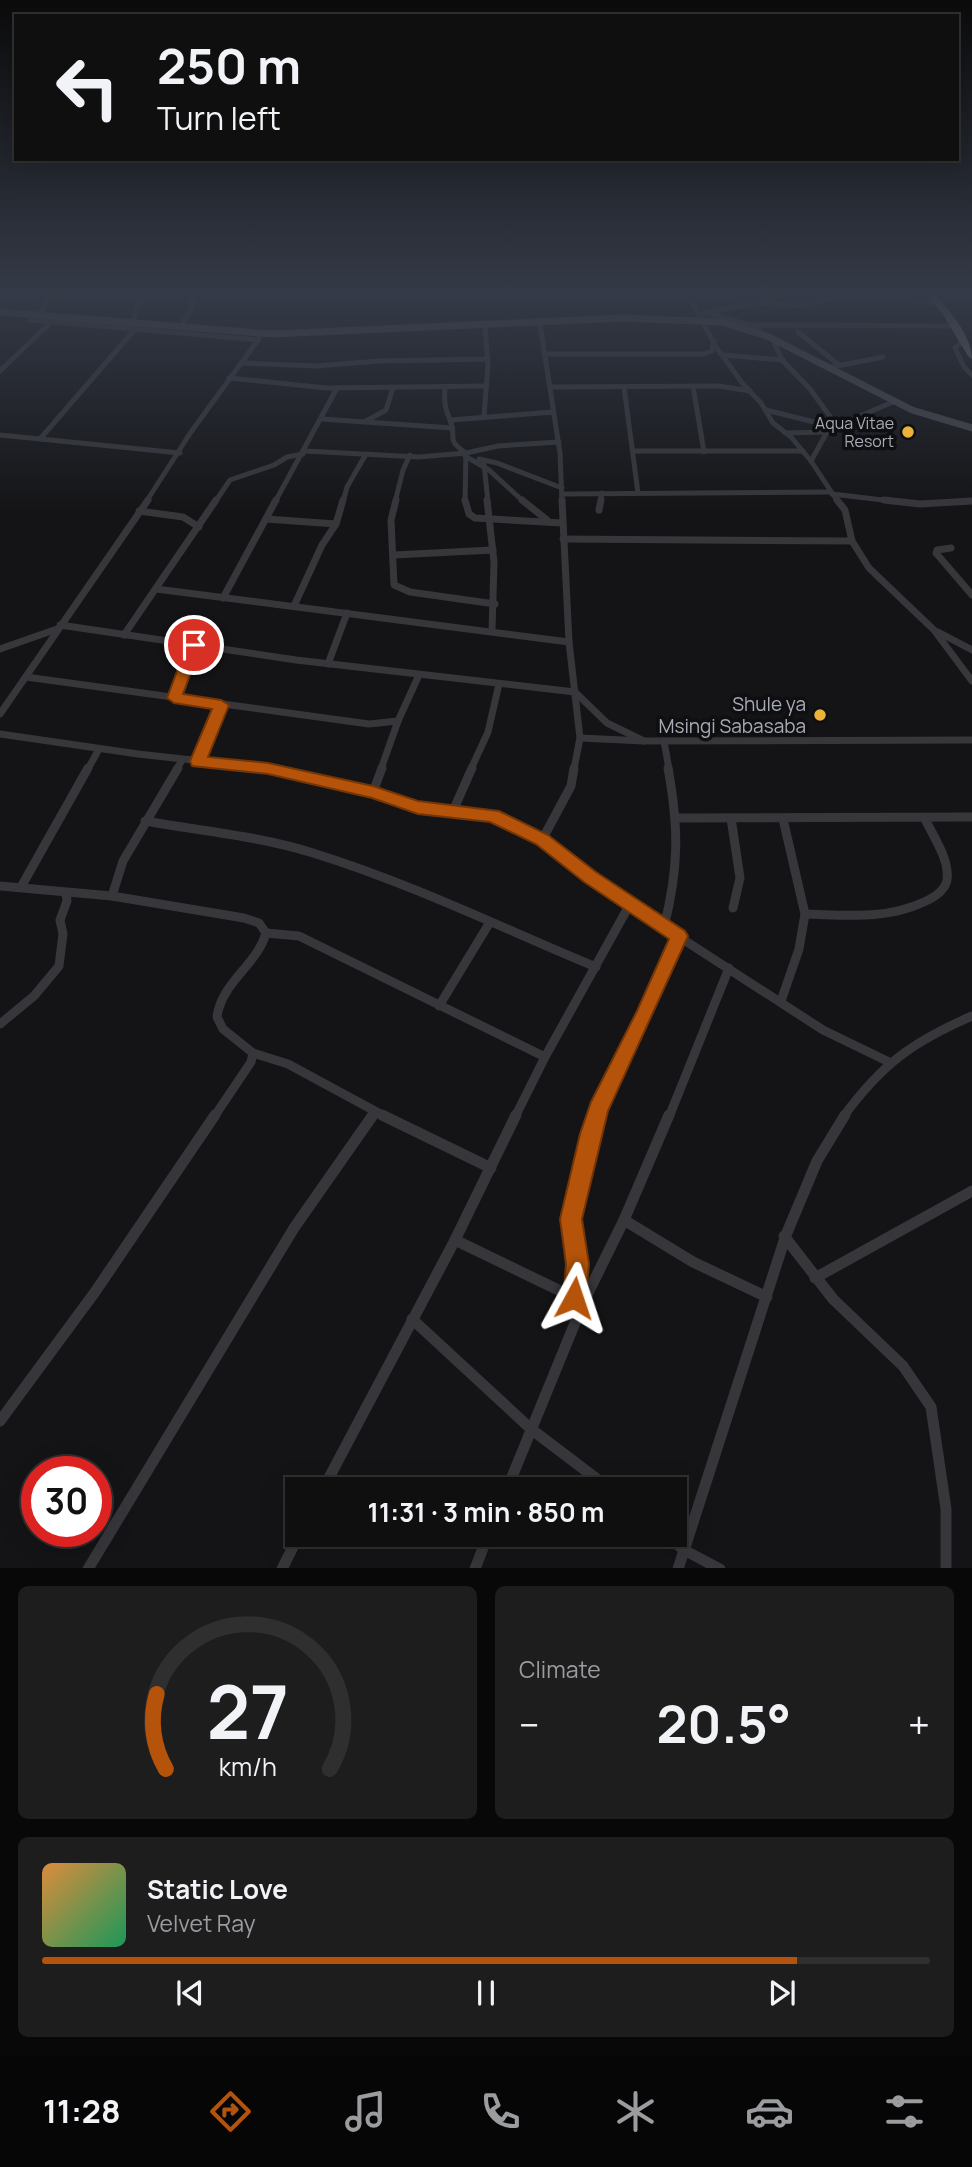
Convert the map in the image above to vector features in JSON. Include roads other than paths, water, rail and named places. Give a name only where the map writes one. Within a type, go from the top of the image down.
[{"type":"main road","points":[[827,368],[893,402],[972,428]]},
{"type":"street","points":[[40,439],[98,368]]},
{"type":"street","points":[[0,714],[237,368]]},
{"type":"street","points":[[484,416],[487,368]]},
{"type":"street","points":[[542,840],[571,786],[580,738],[569,642],[559,443],[547,368]]},
{"type":"street","points":[[733,368],[773,423],[811,461],[845,510],[852,541],[874,575],[934,630],[972,681]]},
{"type":"street","points":[[791,368],[809,388],[836,426]]},
{"type":"street","points":[[229,378],[337,388],[486,386]]},
{"type":"street","points":[[550,387],[693,386],[750,391]]},
{"type":"street","points":[[693,386],[704,452]]},
{"type":"street","points":[[624,387],[638,493]]},
{"type":"street","points":[[223,598],[337,388]]},
{"type":"street","points":[[363,422],[386,410],[393,388]]},
{"type":"street","points":[[444,388],[444,411],[451,424],[450,435],[456,446],[466,456],[484,464],[535,512],[551,522]]},
{"type":"street","points":[[811,461],[827,432],[893,402]]},
{"type":"street","points":[[766,410],[836,426]]},
{"type":"street","points":[[322,419],[451,424],[484,416],[553,412]]},
{"type":"street","points":[[785,433],[827,432]]},
{"type":"street","points":[[0,435],[180,453]]},
{"type":"street","points":[[466,456],[498,446],[559,443]]},
{"type":"street","points":[[437,454],[456,446]]},
{"type":"street","points":[[633,451],[803,451]]},
{"type":"street","points":[[124,635],[233,477],[304,452],[395,457],[437,454],[466,456],[497,463],[562,491],[831,493],[920,503],[972,501]]},
{"type":"street","points":[[294,606],[322,545],[336,524],[347,487],[366,454]]},
{"type":"street","points":[[410,455],[403,470],[391,520],[394,585],[399,589],[495,604]]},
{"type":"street","points":[[466,456],[468,514],[475,518],[562,523]]},
{"type":"street","points":[[395,457],[403,470]]},
{"type":"street","points":[[484,464],[493,550],[495,604],[492,631]]},
{"type":"street","points":[[599,510],[602,493]]},
{"type":"street","points":[[139,511],[205,517]]},
{"type":"street","points":[[183,517],[199,527]]},
{"type":"street","points":[[266,519],[336,524]]},
{"type":"street","points":[[563,539],[852,541]]},
{"type":"street","points":[[951,548],[937,550],[936,553],[972,595]]},
{"type":"street","points":[[394,555],[493,550]]},
{"type":"street","points":[[156,589],[569,642]]},
{"type":"street","points":[[328,664],[347,613]]},
{"type":"street","points":[[0,649],[59,627],[328,664],[575,692],[607,723],[644,741]]},
{"type":"street","points":[[934,630],[972,650]]},
{"type":"street","points":[[174,698],[194,645]]},
{"type":"street","points":[[373,792],[398,721],[419,675]]},
{"type":"street","points":[[26,677],[221,705],[328,716],[371,726],[398,721]]},
{"type":"street","points":[[453,811],[488,732],[499,684]]},
{"type":"street","points":[[0,702],[10,698]]},
{"type":"street","points":[[198,761],[221,705]]},
{"type":"street","points":[[0,734],[182,760],[268,768],[373,792],[418,807],[493,816],[542,840],[664,928],[823,1030],[889,1062]]},
{"type":"street","points":[[580,738],[644,741],[972,740]]},
{"type":"street","points":[[664,741],[676,818],[676,877],[664,928]]},
{"type":"street","points":[[21,887],[99,749]]},
{"type":"street","points":[[112,896],[123,861],[182,760]]},
{"type":"street","points":[[676,818],[888,817],[925,820],[972,817]]},
{"type":"street","points":[[731,818],[740,877],[733,908]]},
{"type":"street","points":[[780,1001],[799,949],[805,914],[783,818]]},
{"type":"street","points":[[805,914],[877,916],[899,911],[936,896],[946,886],[947,879],[943,859],[925,820]]},
{"type":"street","points":[[145,821],[281,844],[313,853],[426,893],[596,967]]},
{"type":"street","points":[[0,886],[112,896],[244,918],[259,923],[266,933],[299,936],[545,1057]]},
{"type":"street","points":[[0,1024],[34,996],[59,966],[63,934],[60,920],[66,893]]},
{"type":"street","points":[[329,1477],[455,1240],[545,1057],[630,904]]},
{"type":"street","points":[[439,1006],[490,922]]},
{"type":"street","points":[[266,933],[260,951],[222,997],[216,1009],[216,1017],[224,1031],[245,1042],[253,1053],[288,1064],[317,1078],[375,1112],[491,1168]]},
{"type":"street","points":[[579,1299],[571,1219],[590,1134],[598,1109],[629,1049],[679,936]]},
{"type":"street","points":[[512,1477],[579,1299],[624,1220],[684,1082],[729,968]]},
{"type":"street","points":[[678,1568],[767,1297],[784,1236],[801,1191],[829,1135],[889,1062],[920,1042],[972,1016]]},
{"type":"street","points":[[0,1421],[95,1292],[247,1070],[253,1053]]},
{"type":"street","points":[[89,1568],[294,1228],[375,1112]]},
{"type":"street","points":[[815,1278],[972,1191]]},
{"type":"street","points":[[624,1220],[657,1243],[704,1269],[767,1297]]},
{"type":"street","points":[[784,1236],[815,1278],[903,1366],[931,1407],[946,1509],[946,1568]]},
{"type":"street","points":[[455,1240],[579,1299]]},
{"type":"street","points":[[412,1319],[531,1429],[594,1477]]},
{"type":"street","points":[[282,1568],[293,1547]]},
{"type":"street","points":[[475,1568],[483,1547]]},
{"type":"street","points":[[680,1547],[718,1568]]},
{"type":"place","name":"Aqua Vitae Resort","points":[[908,432]]},
{"type":"place","name":"Shule ya Msingi Sabasaba","points":[[820,715]]}]
